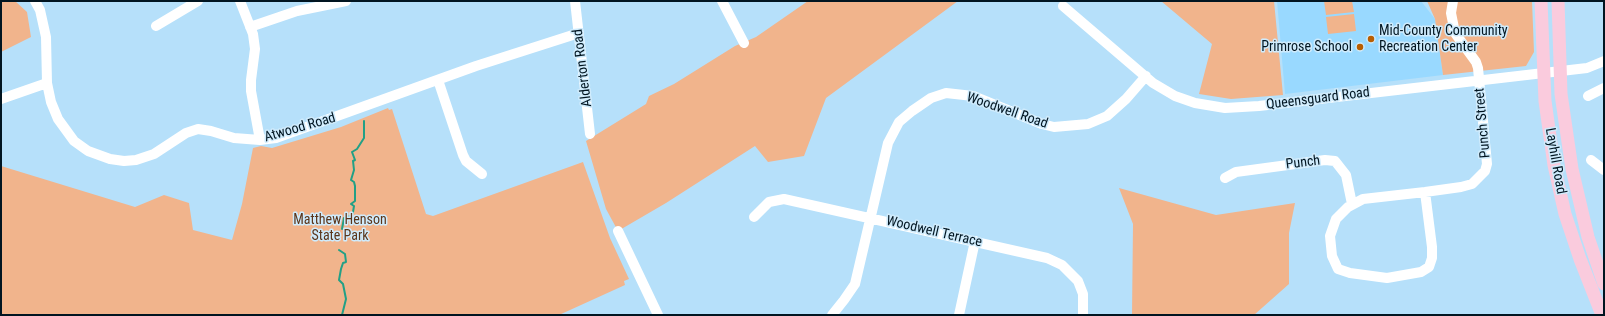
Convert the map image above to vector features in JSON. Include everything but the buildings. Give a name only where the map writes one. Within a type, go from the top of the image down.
[{"type":"main road","name":"Layhill Road","points":[[1541,1],[1546,101],[1554,165],[1565,214],[1580,259],[1602,315]]},
{"type":"main road","name":"Layhill Road","points":[[1558,1],[1561,94],[1572,169],[1588,237],[1604,284]]},
{"type":"street","name":"Atwood Road","points":[[35,1],[40,10],[46,37],[47,83],[51,102],[65,130],[74,140],[88,151],[110,159],[136,160],[154,154],[186,132],[198,129],[212,130],[234,138],[260,140],[276,138],[438,80],[578,33]]},
{"type":"street","points":[[156,26],[198,1]]},
{"type":"street","points":[[240,1],[250,27],[255,49],[251,90],[260,140]]},
{"type":"street","points":[[250,27],[297,11],[346,1]]},
{"type":"street","name":"Alderton Road","points":[[575,1],[590,134]]},
{"type":"street","points":[[722,1],[744,43]]},
{"type":"street","name":"Punch Street","points":[[1425,192],[1432,258],[1429,267],[1421,272],[1387,278],[1350,273],[1338,269],[1332,256],[1330,236],[1336,219],[1348,206],[1363,199],[1461,187],[1472,184],[1485,171],[1487,164],[1480,81],[1476,62],[1455,33],[1451,13],[1453,1]]},
{"type":"street","name":"Queensguard Road","points":[[1063,6],[1153,83],[1175,96],[1195,103],[1225,108],[1587,68],[1604,61]]},
{"type":"street","name":"Woodwell Road","points":[[832,315],[855,284],[888,143],[899,122],[912,111],[931,98],[946,93],[973,96],[1042,124],[1066,127],[1088,124],[1107,116],[1126,99],[1146,76]]},
{"type":"street","points":[[438,80],[466,161],[482,174]]},
{"type":"street","points":[[1,99],[47,83]]},
{"type":"street","points":[[1588,96],[1604,88]]},
{"type":"street","name":"Punch","points":[[1225,178],[1236,172],[1325,160],[1335,161],[1346,176],[1352,204]]},
{"type":"street","points":[[1591,160],[1604,170]]},
{"type":"street","name":"Woodwell Terrace","points":[[754,216],[769,202],[784,199],[1047,258],[1062,265],[1078,281],[1083,294],[1083,315]]},
{"type":"street","points":[[618,231],[658,315]]},
{"type":"street","points":[[959,315],[975,241]]},
{"type":"shaded area","name":"Primrose School","points":[[1277,1],[1421,1],[1435,19],[1443,75],[1285,94]]},
{"type":"green space","points":[[1,1],[15,1],[27,12],[31,37],[1,52]]},
{"type":"green space","points":[[808,1],[958,1],[826,98],[804,156],[768,162],[755,146],[666,203],[618,231],[606,209],[586,141],[646,104],[649,96],[674,84],[735,46],[756,37]]},
{"type":"green space","points":[[1161,1],[1274,1],[1283,95],[1231,99],[1199,94],[1212,44]]},
{"type":"green space","points":[[1324,1],[1352,1],[1354,12],[1326,15]]},
{"type":"green space","points":[[1427,1],[1532,1],[1534,52],[1526,66],[1443,75],[1435,19]]},
{"type":"green space","points":[[1354,14],[1356,31],[1328,34],[1326,17]]},
{"type":"green space","name":"Matthew Henson State Park","points":[[388,108],[389,110],[392,109],[426,214],[433,216],[583,162],[610,238],[629,279],[624,281],[625,285],[559,315],[1,315],[1,166],[135,207],[164,195],[189,203],[193,230],[232,240],[242,204],[253,148],[261,146],[272,148],[341,127]]},
{"type":"green space","points":[[1119,188],[1216,215],[1295,203],[1289,233],[1289,284],[1254,315],[1132,315],[1133,224]]},
{"type":"waterway","points":[[342,229],[344,218],[351,216],[353,212],[354,206],[351,204],[355,201],[355,186],[354,182],[351,180],[354,170],[353,161],[355,160],[352,152],[357,149],[364,138],[364,121]]},
{"type":"waterway","points":[[339,250],[345,254],[346,262],[343,263],[339,280],[343,284],[346,299],[342,315]]},
{"type":"place","name":"Mid-County Community Recreation Center","points":[[1371,39]]},
{"type":"place","name":"Primrose School","points":[[1360,47]]}]
